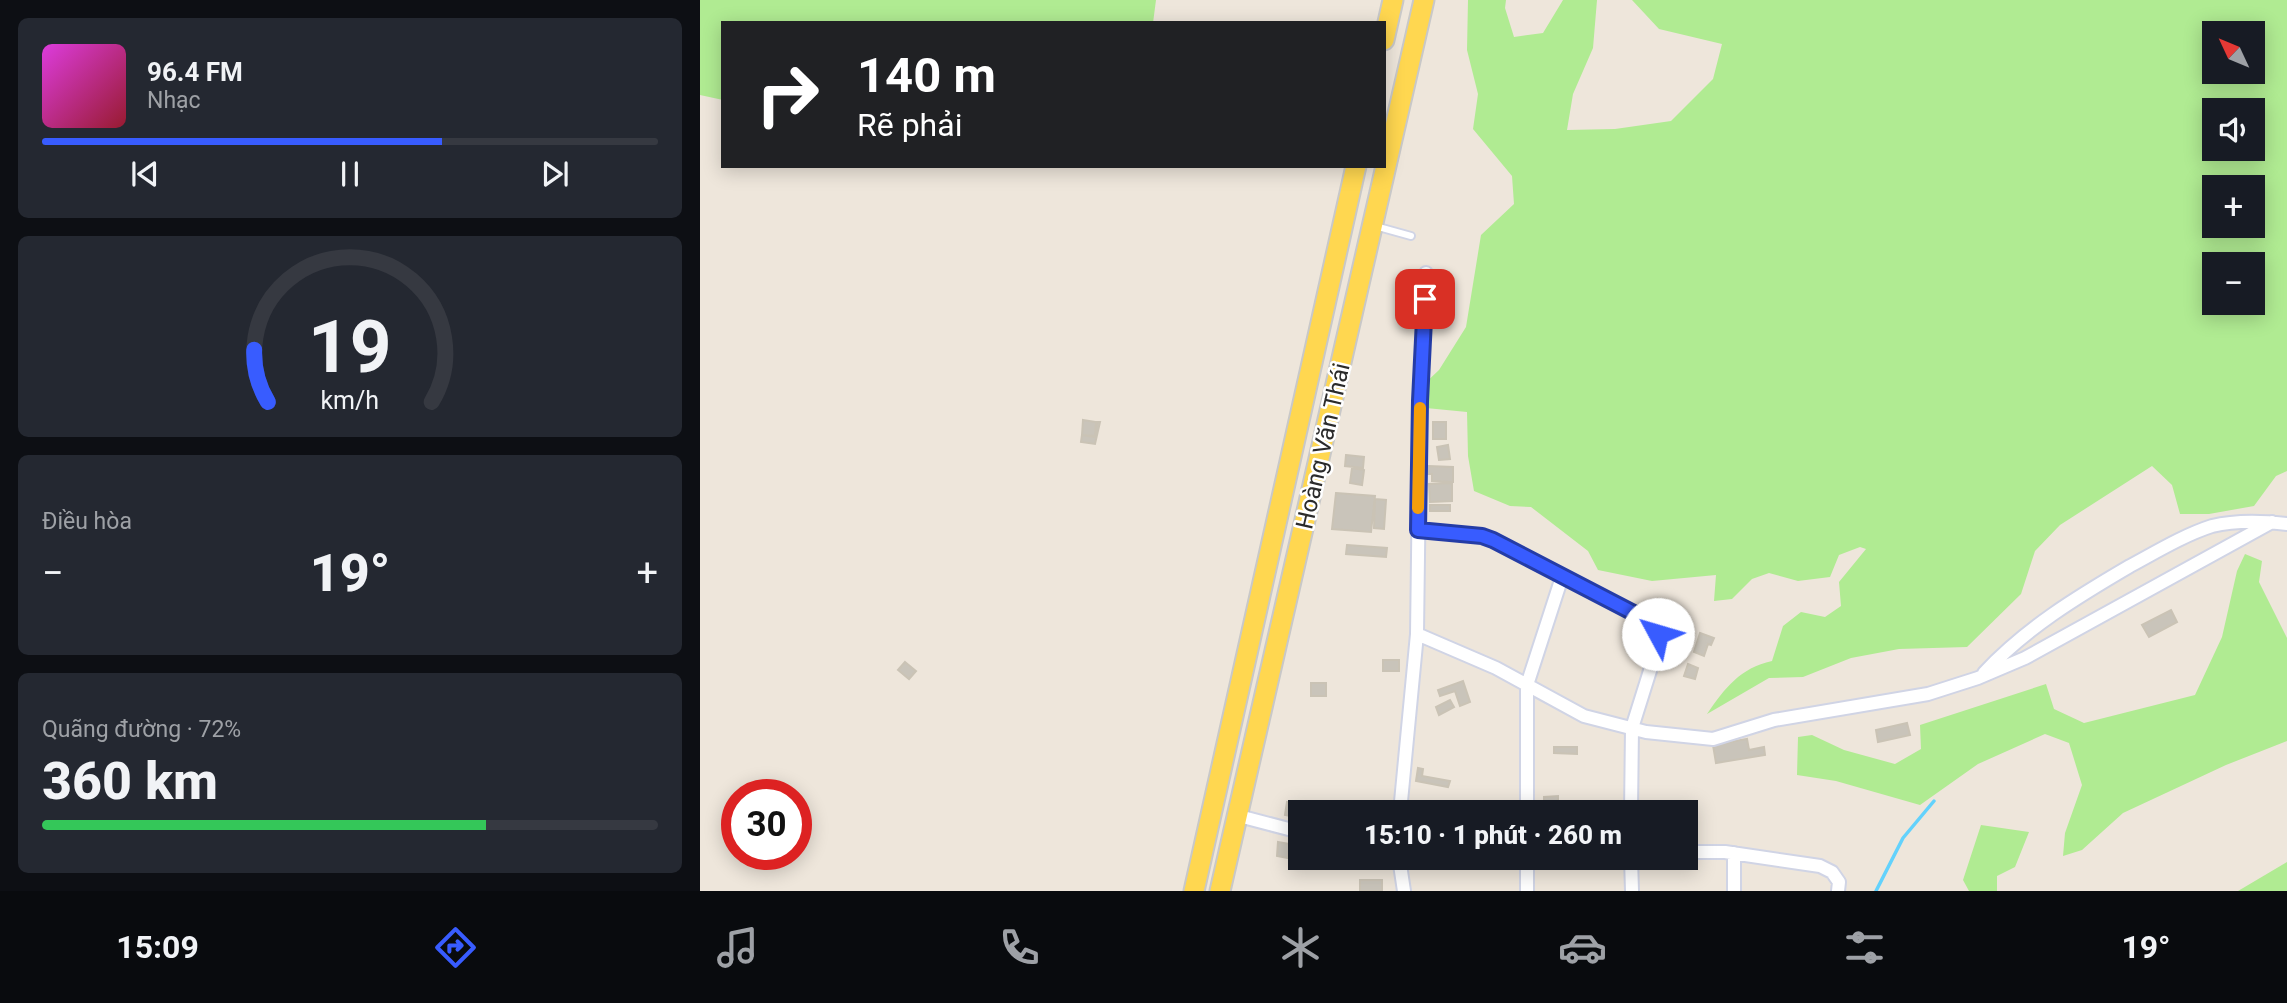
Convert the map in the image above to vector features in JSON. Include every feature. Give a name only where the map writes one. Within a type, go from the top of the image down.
[{"type":"main road","points":[[1386,31],[1393,0]]},
{"type":"main road","name":"Hoàng Văn Thái","points":[[1220,891],[1424,0]]},
{"type":"main road","name":"Hoàng Văn Thái","points":[[1194,891],[1356,168]]},
{"type":"main road","points":[[1213,810],[1239,816]]},
{"type":"street","points":[[1401,800],[1417,634],[1420,401],[1426,273]]},
{"type":"street","points":[[1978,678],[2007,648],[2066,603],[2148,556],[2214,526],[2256,521],[2287,524]]},
{"type":"street","points":[[1417,634],[1496,668],[1584,716],[1632,729],[1713,739],[1774,720],[1928,694],[1978,678],[2025,658],[2272,522]]},
{"type":"street","points":[[1418,530],[1482,536],[1649,621],[1658,634],[1659,642],[1632,729],[1631,800]]},
{"type":"street","points":[[1527,800],[1527,685],[1562,577]]},
{"type":"street","points":[[1239,816],[1288,829]]},
{"type":"street","points":[[1698,852],[1734,853],[1820,866],[1832,872],[1839,882],[1838,891]]},
{"type":"street","points":[[1734,853],[1734,891]]},
{"type":"street","points":[[1401,870],[1404,891]]},
{"type":"street","points":[[1527,870],[1527,891]]},
{"type":"street","points":[[1631,870],[1632,891]]},
{"type":"lane","points":[[1373,226],[1412,236]]},
{"type":"green space","points":[[700,0],[1156,0],[1153,21],[721,21],[721,100],[700,95]]},
{"type":"green space","points":[[1468,0],[1506,0],[1505,8],[1514,37],[1543,33],[1563,0],[1597,0],[1593,48],[1573,94],[1567,130],[1615,129],[1671,121],[1713,79],[1722,44],[1659,29],[1632,0],[2287,0],[2287,471],[2276,476],[2254,506],[2209,514],[2180,514],[2172,485],[2152,466],[2060,525],[2035,551],[2021,594],[1967,647],[1899,649],[1851,658],[1803,677],[1769,678],[1707,714],[1734,680],[1761,664],[1772,661],[1783,626],[1801,612],[1825,617],[1841,606],[1839,582],[1866,549],[1860,547],[1839,555],[1830,577],[1798,581],[1769,573],[1752,579],[1732,599],[1714,601],[1716,575],[1652,581],[1598,570],[1588,551],[1531,507],[1510,506],[1474,491],[1468,456],[1467,412],[1426,408],[1421,387],[1439,370],[1466,327],[1481,235],[1514,204],[1512,176],[1473,129],[1478,94],[1467,50]]},
{"type":"green space","points":[[2245,554],[2262,561],[2259,582],[2287,638],[2287,741],[2226,765],[2123,813],[2082,850],[2063,856],[2065,833],[2082,785],[2069,743],[2045,734],[1978,764],[1920,805],[1836,781],[1797,775],[1798,737],[1812,735],[1844,750],[1895,764],[1921,749],[1920,725],[2046,684],[2054,709],[2084,723],[2195,695],[2222,637],[2237,571]]},
{"type":"green space","points":[[1981,825],[2029,832],[2015,867],[1997,876],[1997,891],[1969,891],[1963,880]]},
{"type":"green space","points":[[2287,862],[2287,891],[2238,891]]},
{"type":"building","points":[[1083,420],[1096,422],[1095,436],[1082,435]]},
{"type":"building","points":[[1097,422],[1100,422],[1095,444],[1081,442],[1082,435],[1095,437]]},
{"type":"building","points":[[1433,422],[1446,422],[1446,439],[1433,439]]},
{"type":"building","points":[[1448,445],[1450,459],[1439,460],[1437,447]]},
{"type":"building","points":[[1346,455],[1364,457],[1363,468],[1345,466]]},
{"type":"building","points":[[1428,466],[1453,467],[1453,482],[1432,481]]},
{"type":"building","points":[[1352,468],[1364,470],[1362,485],[1350,483]]},
{"type":"building","points":[[1452,483],[1452,501],[1430,502],[1429,484]]},
{"type":"building","points":[[1336,493],[1375,496],[1371,532],[1332,529]]},
{"type":"building","points":[[1375,499],[1386,500],[1384,529],[1374,528]]},
{"type":"building","points":[[1430,505],[1450,505],[1450,511],[1430,511]]},
{"type":"building","points":[[1347,545],[1387,548],[1386,557],[1346,554]]},
{"type":"building","points":[[2171,610],[2177,622],[2149,637],[2142,625]]},
{"type":"building","points":[[1700,633],[1714,638],[1711,645],[1708,644],[1704,656],[1694,652]]},
{"type":"building","points":[[1383,660],[1399,660],[1399,671],[1383,671]]},
{"type":"building","points":[[905,662],[916,671],[909,679],[898,670]]},
{"type":"building","points":[[1688,664],[1698,668],[1695,679],[1684,676]]},
{"type":"building","points":[[1463,681],[1470,702],[1460,706],[1455,691],[1440,696],[1438,690]]},
{"type":"building","points":[[1311,683],[1326,683],[1326,696],[1311,696]]},
{"type":"building","points":[[1450,700],[1454,707],[1439,715],[1436,707]]},
{"type":"building","points":[[1907,723],[1910,735],[1878,742],[1876,730]]},
{"type":"building","points":[[1747,739],[1749,750],[1764,747],[1765,755],[1716,763],[1713,745]]},
{"type":"building","points":[[1554,747],[1577,747],[1577,754],[1554,753]]},
{"type":"building","points":[[1418,768],[1423,769],[1422,776],[1450,781],[1448,787],[1416,781]]},
{"type":"building","points":[[1558,796],[1558,800],[1544,800],[1544,797]]},
{"type":"building","points":[[1278,842],[1288,844],[1288,858],[1277,856]]},
{"type":"building","points":[[1360,880],[1382,880],[1382,891],[1360,891]]},
{"type":"waterway","points":[[1876,891],[1903,838],[1934,801]]},
{"type":"slow traffic","points":[[1418,508],[1420,408]]},
{"type":"route","points":[[1425,299],[1418,530],[1482,536],[1493,540],[1649,621],[1658,634]]}]
